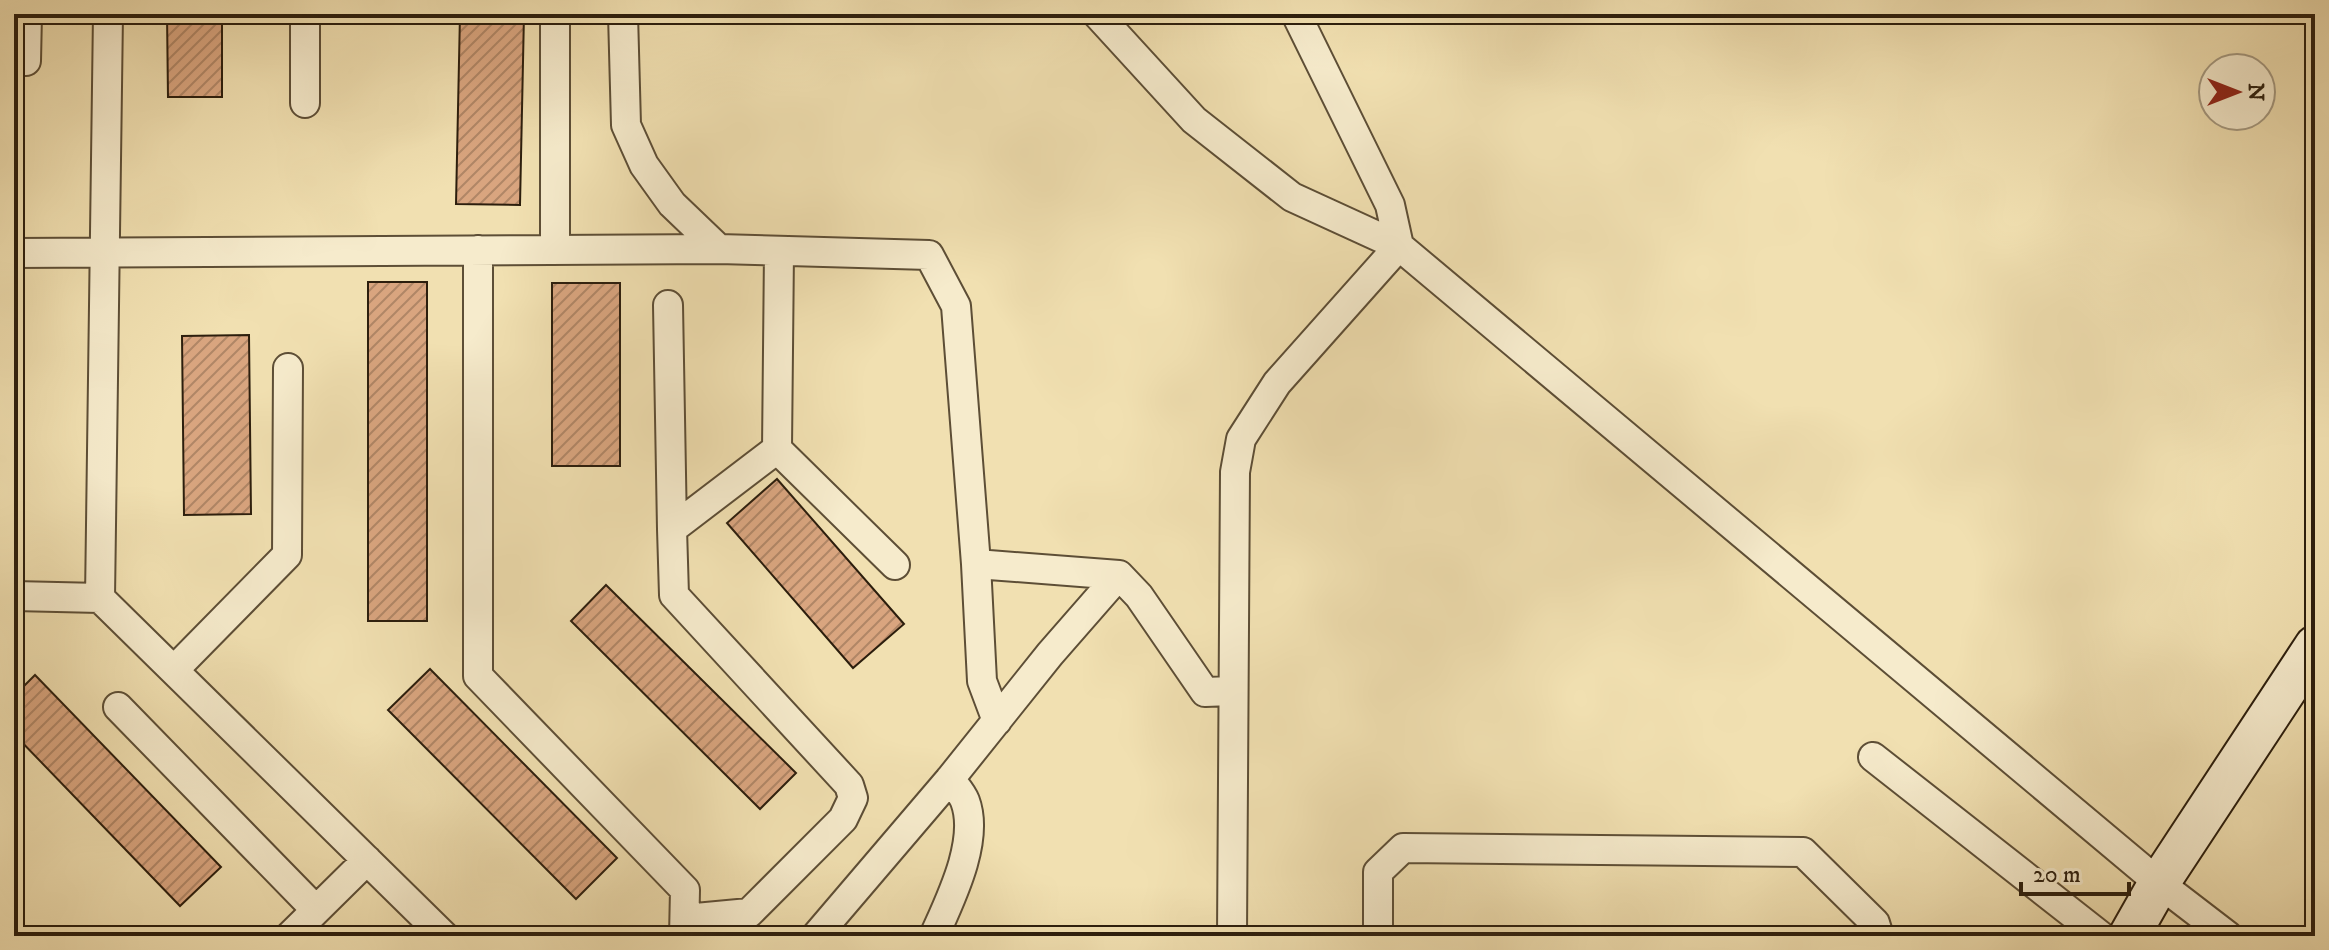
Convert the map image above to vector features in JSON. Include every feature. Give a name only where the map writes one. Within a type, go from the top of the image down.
[{"type":"street","points":[[26,61],[27,14]]},
{"type":"street","points":[[100,598],[108,14]]},
{"type":"street","points":[[305,14],[305,103]]},
{"type":"street","points":[[555,14],[555,250]]},
{"type":"street","points":[[623,14],[626,125],[644,165],[672,204],[719,249]]},
{"type":"street","points":[[1097,14],[1194,120],[1292,197],[1399,246],[2159,883],[2228,936]]},
{"type":"street","points":[[1296,14],[1390,205],[1399,246]]},
{"type":"street","points":[[1232,936],[1235,472],[1241,439],[1277,383],[1399,246]]},
{"type":"street","points":[[14,253],[719,249],[929,255],[956,306],[982,681],[997,721]]},
{"type":"street","points":[[478,250],[478,676],[685,890],[684,927],[749,913],[843,819],[853,798],[849,785],[674,595],[668,305]]},
{"type":"street","points":[[779,251],[777,449],[895,565]]},
{"type":"street","points":[[174,670],[287,555],[288,368]]},
{"type":"street","points":[[672,529],[777,449]]},
{"type":"street","points":[[976,564],[1119,575],[1139,596],[1205,692],[1232,691]]},
{"type":"street","points":[[816,936],[1119,575]]},
{"type":"street","points":[[14,596],[100,598],[444,936]]},
{"type":"street","points":[[2129,936],[2159,883],[2315,646]]},
{"type":"street","points":[[118,707],[316,910]]},
{"type":"street","points":[[1873,757],[2101,936]]},
{"type":"street","points":[[934,936],[960,874],[968,830],[965,801],[950,779]]},
{"type":"street","points":[[1378,936],[1378,872],[1403,848],[1419,848],[1803,852],[1875,923],[1879,936]]},
{"type":"street","points":[[290,936],[367,860]]},
{"type":"building","points":[[167,14],[222,14],[222,97],[168,97]]},
{"type":"building","points":[[460,14],[524,14],[520,205],[456,204]]},
{"type":"building","points":[[368,282],[427,282],[427,621],[368,621]]},
{"type":"building","points":[[552,283],[620,283],[620,466],[552,466]]},
{"type":"building","points":[[249,335],[251,514],[184,515],[182,336]]},
{"type":"building","points":[[777,479],[904,624],[853,668],[727,523]]},
{"type":"building","points":[[606,585],[796,773],[760,809],[571,621]]},
{"type":"building","points":[[430,669],[617,858],[576,899],[388,710]]},
{"type":"building","points":[[35,675],[221,867],[180,906],[14,734],[14,696]]}]
